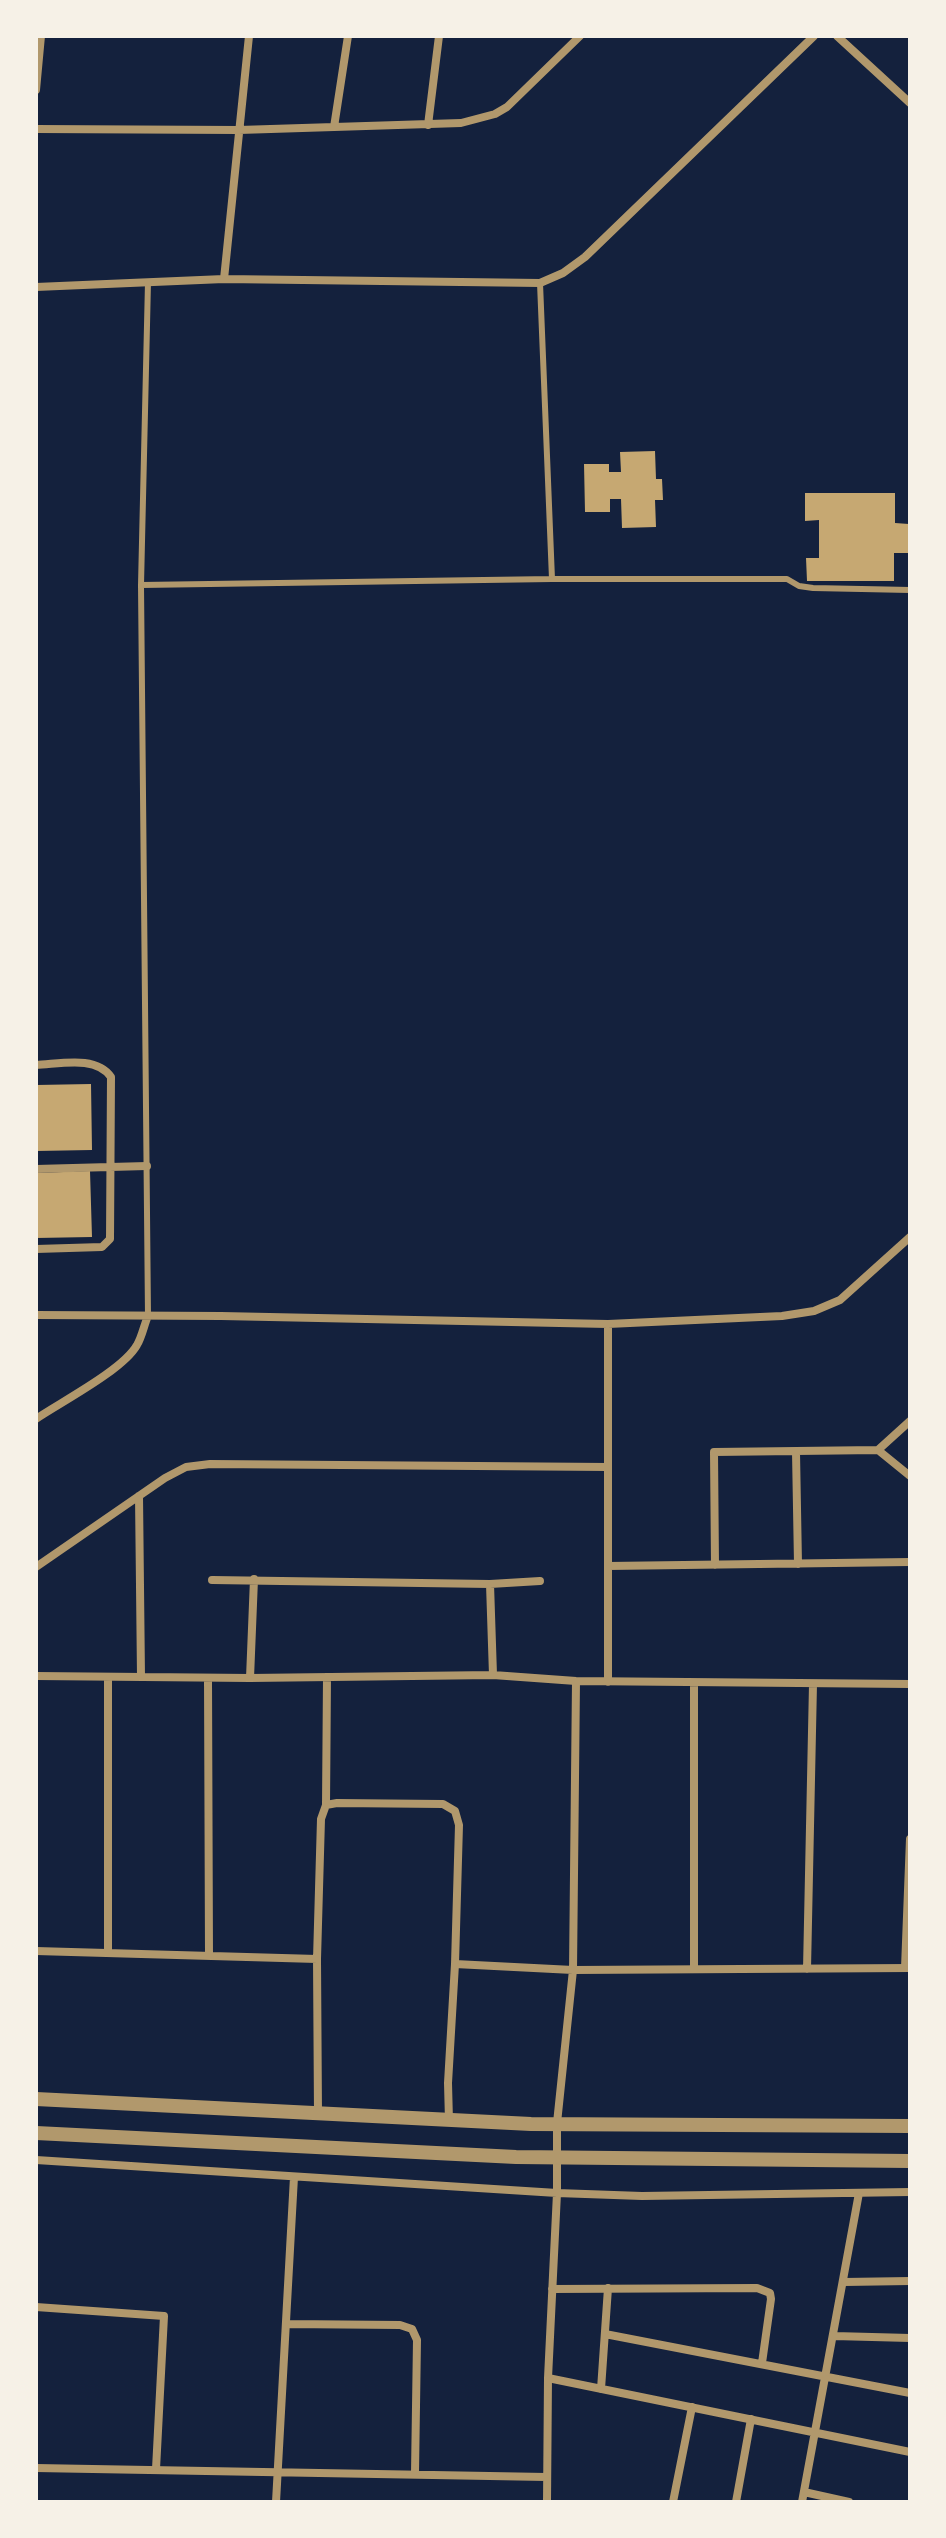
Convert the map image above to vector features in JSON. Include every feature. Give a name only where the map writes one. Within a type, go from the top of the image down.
[{"type":"street","points":[[36,90],[41,36]]},
{"type":"street","points":[[224,279],[249,36]]},
{"type":"street","points":[[334,127],[348,36]]},
{"type":"street","points":[[428,125],[439,36]]},
{"type":"street","points":[[36,129],[239,130],[461,123],[495,114],[507,107],[580,36]]},
{"type":"street","points":[[36,287],[224,279],[540,283],[563,273],[585,257],[814,36]]},
{"type":"street","points":[[837,36],[910,103]]},
{"type":"street","points":[[36,1065],[95,1064],[105,1068],[111,1077],[110,1239],[102,1247],[36,1249]]},
{"type":"street","points":[[36,1169],[147,1166]]},
{"type":"street","points":[[36,1315],[608,1324],[782,1316],[814,1311],[840,1300],[910,1237]]},
{"type":"street","points":[[36,1419],[129,1355],[137,1345],[148,1316]]},
{"type":"street","points":[[608,1324],[608,1682]]},
{"type":"street","points":[[878,1450],[910,1421]]},
{"type":"street","points":[[715,1565],[714,1452],[878,1450],[910,1476]]},
{"type":"street","points":[[796,1452],[798,1564]]},
{"type":"street","points":[[36,1567],[165,1478],[186,1467],[210,1464],[608,1467]]},
{"type":"street","points":[[139,1496],[141,1677]]},
{"type":"street","points":[[608,1566],[910,1562]]},
{"type":"street","points":[[250,1678],[254,1579]]},
{"type":"street","points":[[212,1580],[490,1584],[540,1581]]},
{"type":"street","points":[[490,1584],[493,1675]]},
{"type":"street","points":[[36,1676],[250,1678],[493,1675],[608,1682],[910,1684]]},
{"type":"street","points":[[108,1677],[108,1953]]},
{"type":"street","points":[[318,2115],[317,1959],[321,1819],[326,1805],[327,1677]]},
{"type":"street","points":[[208,1678],[209,1956]]},
{"type":"street","points":[[547,2502],[557,2123],[573,1970],[576,1681]]},
{"type":"street","points":[[694,1683],[694,1969]]},
{"type":"street","points":[[807,1969],[813,1684]]},
{"type":"street","points":[[326,1805],[443,1804],[455,1811],[459,1825],[449,2121]]},
{"type":"street","points":[[455,1964],[573,1970],[908,1968],[910,1839]]},
{"type":"street","points":[[36,1951],[317,1959]]},
{"type":"street","points":[[36,2099],[531,2124],[910,2126]]},
{"type":"street","points":[[36,2133],[557,2157],[910,2161]]},
{"type":"street","points":[[36,2160],[557,2193],[642,2196],[910,2192]]},
{"type":"street","points":[[276,2502],[294,2177]]},
{"type":"street","points":[[802,2502],[859,2193]]},
{"type":"street","points":[[844,2282],[910,2281]]},
{"type":"street","points":[[601,2389],[608,2288]]},
{"type":"street","points":[[552,2289],[765,2290],[770,2293],[771,2299],[762,2363]]},
{"type":"street","points":[[36,2307],[164,2316],[156,2469]]},
{"type":"street","points":[[286,2324],[400,2325],[412,2329],[417,2340],[415,2473]]},
{"type":"street","points":[[605,2334],[910,2393]]},
{"type":"street","points":[[834,2336],[910,2338]]},
{"type":"street","points":[[548,2378],[910,2452]]},
{"type":"street","points":[[673,2502],[692,2407]]},
{"type":"street","points":[[736,2502],[751,2419]]},
{"type":"street","points":[[36,2468],[546,2477]]},
{"type":"street","points":[[804,2492],[849,2502]]},
{"type":"lane","points":[[148,282],[141,585],[148,1316]]},
{"type":"lane","points":[[540,283],[552,579]]},
{"type":"lane","points":[[141,585],[787,579],[799,586],[813,588],[910,590]]},
{"type":"building","points":[[655,451],[656,479],[662,479],[663,500],[655,500],[656,527],[622,528],[621,499],[610,499],[610,512],[585,512],[584,464],[609,464],[609,472],[621,472],[620,452]]},
{"type":"building","points":[[805,493],[895,493],[895,523],[909,524],[909,553],[894,553],[894,581],[807,581],[806,558],[819,558],[819,520],[805,521]]},
{"type":"building","points":[[91,1084],[92,1150],[36,1151],[36,1085]]},
{"type":"building","points":[[90,1171],[92,1237],[36,1238],[36,1173]]}]
